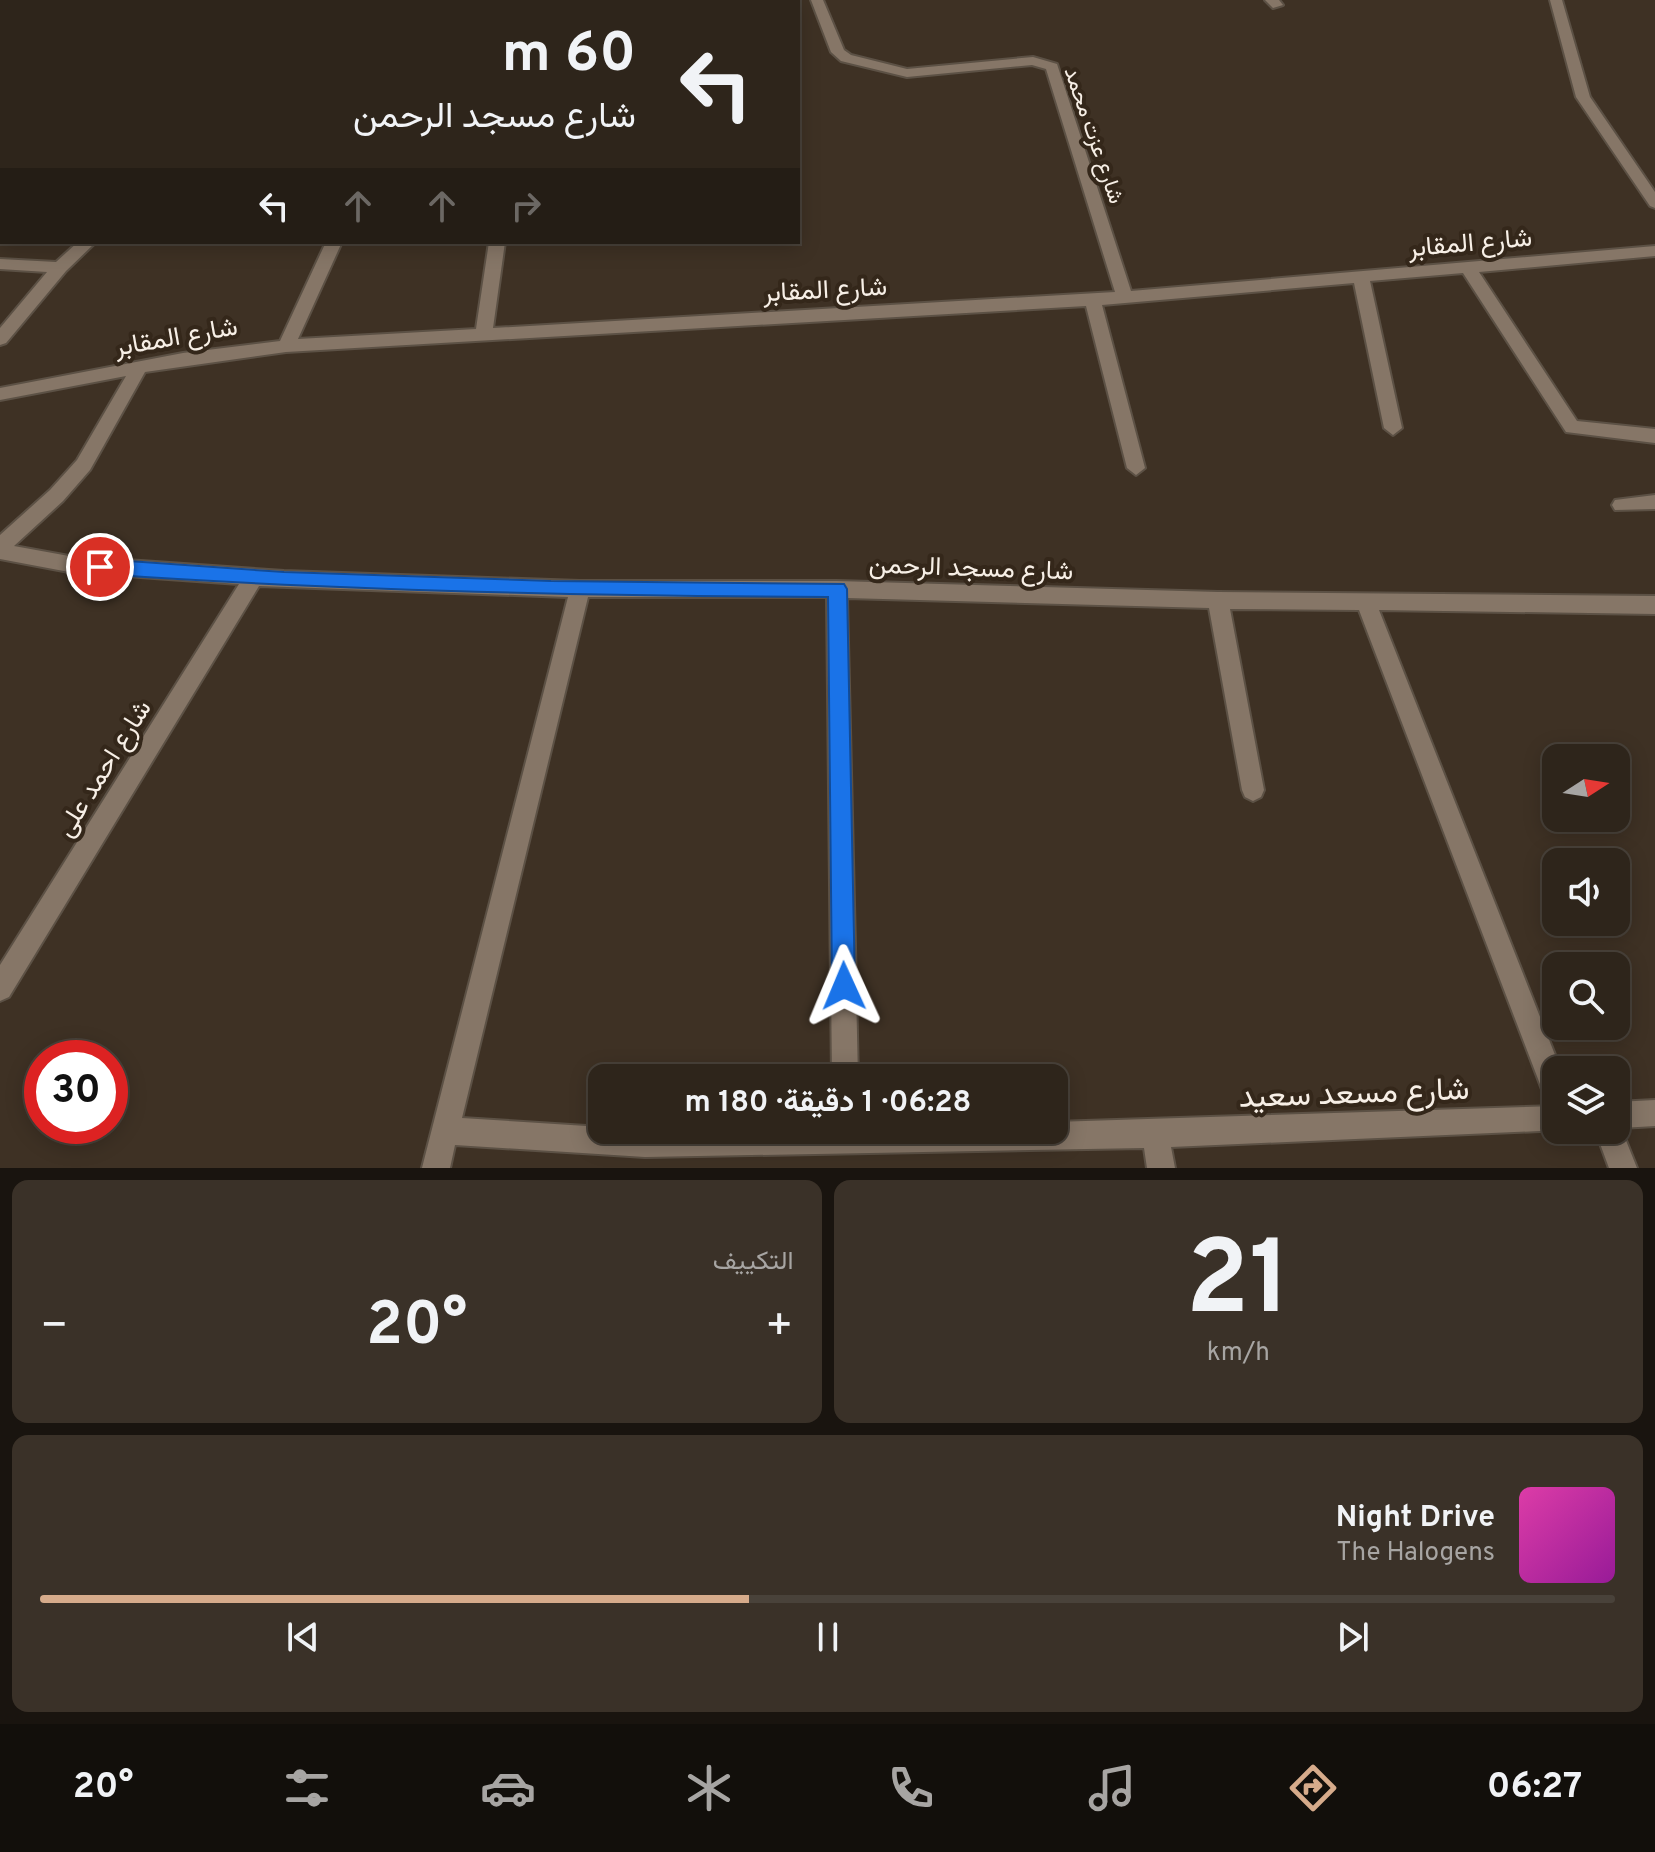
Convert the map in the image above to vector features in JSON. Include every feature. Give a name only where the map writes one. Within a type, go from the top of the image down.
[{"type":"street","name":"شارع عزت محمد","points":[[817,0],[838,52],[846,58],[907,73],[1033,61],[1052,67],[1125,297]]},
{"type":"street","points":[[1556,0],[1583,97],[1655,203]]},
{"type":"street","points":[[0,339],[60,267],[86,244]]},
{"type":"street","points":[[286,346],[333,244]]},
{"type":"street","points":[[484,334],[497,244]]},
{"type":"street","name":"شارع المقابر","points":[[0,394],[197,357],[286,346],[1093,300],[1655,251]]},
{"type":"street","points":[[0,264],[60,267]]},
{"type":"street","points":[[1468,268],[1572,427],[1655,436]]},
{"type":"street","points":[[1361,277],[1393,428]]},
{"type":"street","points":[[1093,300],[1136,468]]},
{"type":"street","points":[[0,548],[43,510],[76,474],[139,368]]},
{"type":"street","points":[[1622,505],[1655,502]]},
{"type":"street","name":"شارع مسجد الرحمن","points":[[0,548],[69,564],[254,577],[580,589],[837,589],[1218,600],[1655,605]]},
{"type":"street","name":"شارع احمد على","points":[[0,988],[254,577]]},
{"type":"street","points":[[436,1168],[580,589]]},
{"type":"street","points":[[837,589],[845,1064]]},
{"type":"street","points":[[1218,600],[1253,790]]},
{"type":"street","points":[[1366,602],[1542,1056]]},
{"type":"street","points":[[1630,1114],[1655,1113]]},
{"type":"street","name":"شارع مسعد سعيد","points":[[1068,1134],[1155,1134],[1542,1120]]},
{"type":"street","name":"شارع مسعد سعيد","points":[[446,1131],[588,1140]]},
{"type":"street","points":[[1155,1134],[1161,1168]]},
{"type":"street","points":[[1614,1144],[1623,1168]]},
{"type":"route","points":[[100,567],[284,579],[551,588],[837,589],[844,986]]}]
